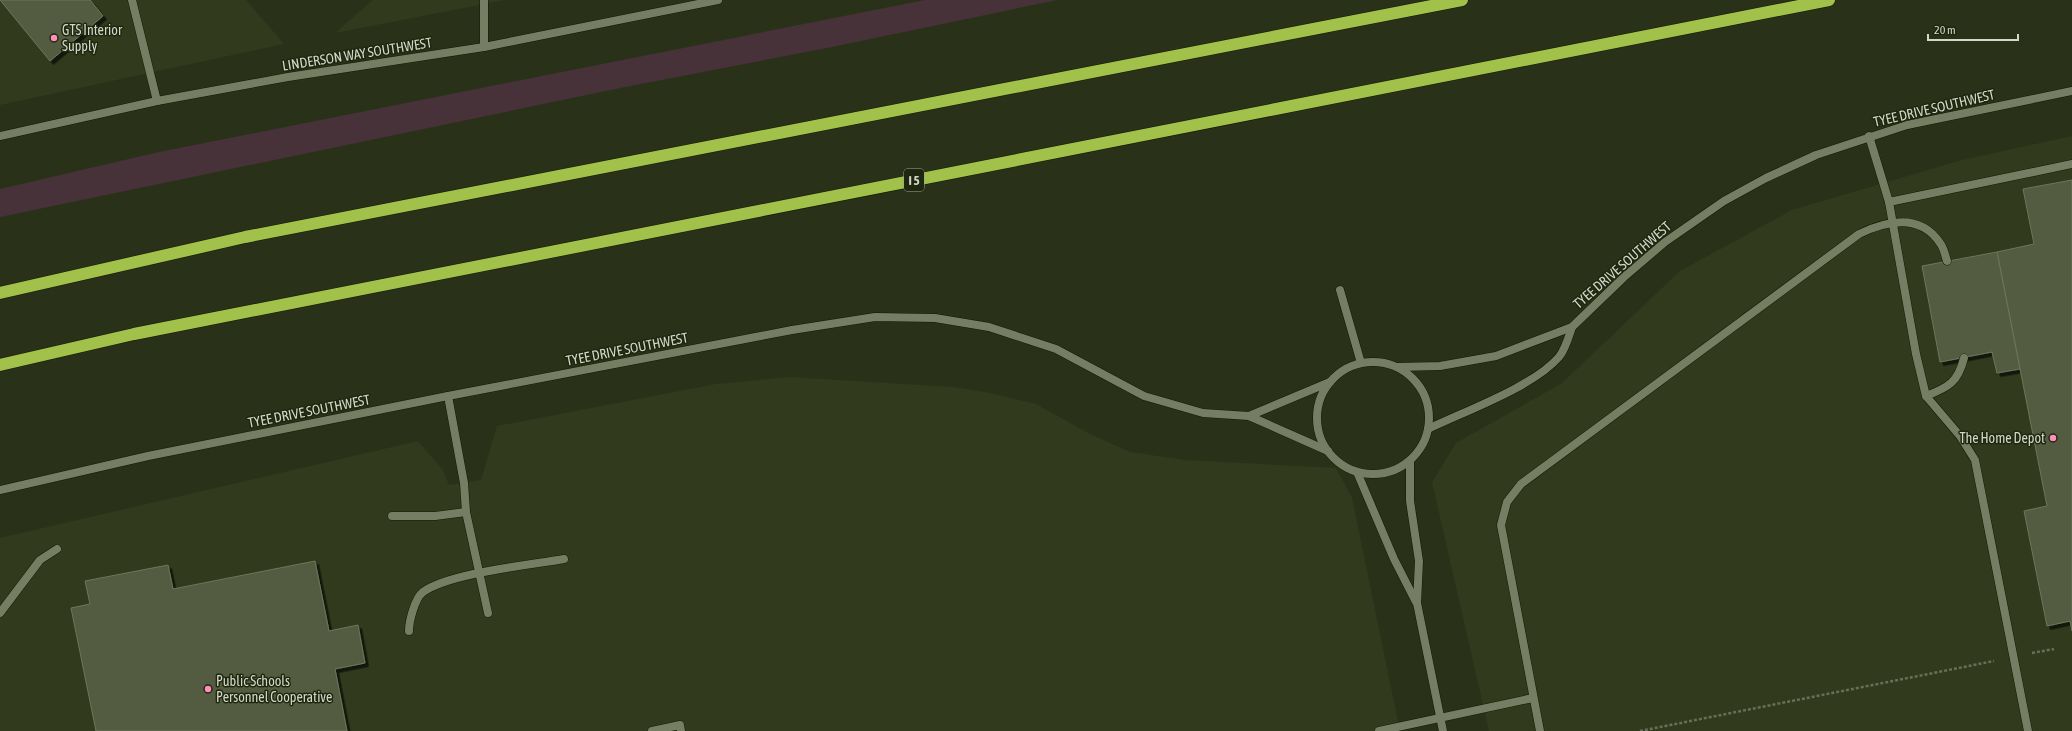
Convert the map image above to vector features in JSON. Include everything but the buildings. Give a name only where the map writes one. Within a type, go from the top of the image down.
[{"type":"highway","points":[[0,293],[245,237],[1462,0]]},
{"type":"highway","name":"I 5","points":[[0,365],[134,334],[1829,0]]},
{"type":"street","points":[[132,0],[157,101]]},
{"type":"street","points":[[484,0],[484,47]]},
{"type":"street","name":"LINDERSON WAY SOUTHWEST","points":[[0,136],[157,101],[288,77],[484,47],[718,0]]},
{"type":"street","name":"TYEE DRIVE SOUTHWEST","points":[[1249,416],[1330,382],[1344,370],[1361,363],[1380,362],[1397,367],[1440,366],[1496,356],[1572,327],[1665,242],[1724,201],[1766,178],[1816,155],[1907,124],[2072,91]]},
{"type":"street","points":[[1869,136],[1889,202],[1916,354],[1926,396],[1960,436],[1975,460],[2028,731]]},
{"type":"street","points":[[1889,202],[2072,164]]},
{"type":"street","points":[[1540,731],[1501,525],[1507,502],[1521,484],[1859,234],[1877,225],[1893,222],[1910,222],[1926,229],[1941,243],[1947,261]]},
{"type":"street","points":[[1340,290],[1361,363]]},
{"type":"street","name":"TYEE DRIVE SOUTHWEST","points":[[0,490],[148,456],[448,396],[792,330],[875,317],[935,318],[989,328],[1056,349],[1144,396],[1203,413],[1249,416],[1328,451]]},
{"type":"street","name":"TYEE DRIVE SOUTHWEST","points":[[1428,429],[1511,391],[1536,375],[1560,357],[1572,327]]},
{"type":"street","points":[[1926,396],[1939,391],[1955,381],[1960,372],[1964,358]]},
{"type":"street","name":"TYEE DRIVE SOUTHWEST","points":[[1330,382],[1321,398],[1317,416],[1319,434],[1328,451],[1341,464],[1357,472],[1382,473],[1394,470],[1410,461],[1422,446],[1428,429],[1429,410],[1423,393],[1412,378],[1397,367]]},
{"type":"street","points":[[448,396],[464,483],[466,512],[488,613]]},
{"type":"street","points":[[1410,461],[1410,501],[1419,561],[1416,603]]},
{"type":"street","points":[[1357,472],[1394,559],[1416,603],[1443,731]]},
{"type":"street","points":[[392,516],[435,516],[466,512]]},
{"type":"street","points":[[0,613],[40,560],[57,549]]},
{"type":"street","points":[[409,631],[408,620],[422,592],[446,580],[564,559]]},
{"type":"street","points":[[1379,731],[1533,698]]},
{"type":"street","points":[[652,731],[680,725],[681,731]]},
{"type":"path","points":[[1640,731],[2054,649]]},
{"type":"shaded area","points":[[0,0],[246,0],[284,44],[0,105]]},
{"type":"shaded area","points":[[373,0],[505,0],[335,33]]},
{"type":"shaded area","points":[[925,0],[1057,0],[827,48],[625,87],[0,217],[0,189],[159,152]]},
{"type":"shaded area","points":[[2072,136],[2072,731],[1489,731],[1432,482],[1456,443],[1562,383],[1680,271],[1792,210],[1962,160]]},
{"type":"shaded area","points":[[790,377],[953,387],[990,393],[1036,404],[1090,434],[1130,452],[1185,460],[1336,468],[1352,498],[1400,731],[0,731],[0,538],[418,441],[443,470],[449,485],[481,480],[497,426],[716,384]]},
{"type":"place","name":"GTS Interior Supply","points":[[54,38]]},
{"type":"place","name":"The Home Depot","points":[[2053,438]]},
{"type":"place","name":"Public Schools Personnel Cooperative","points":[[208,689]]}]
